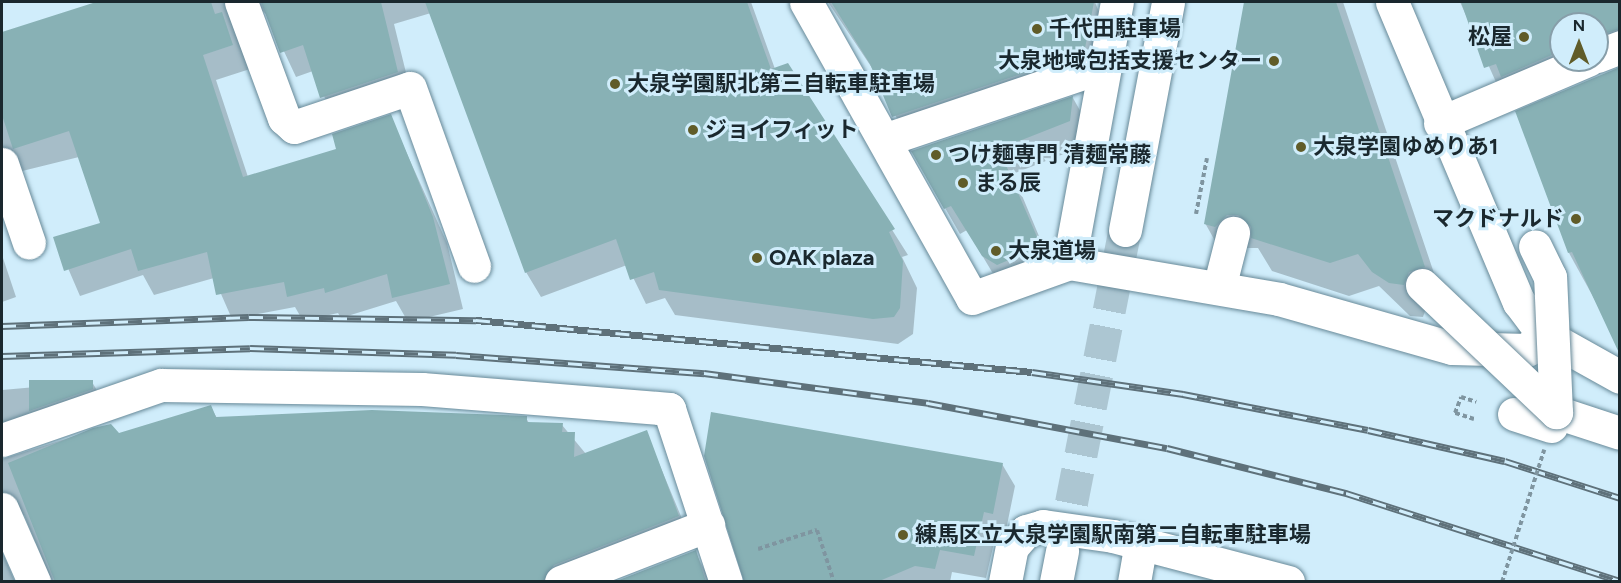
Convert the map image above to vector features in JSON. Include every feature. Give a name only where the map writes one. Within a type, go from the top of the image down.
[{"type":"street","points":[[241,2],[285,118],[294,127],[410,88],[474,266]]},
{"type":"street","points":[[806,2],[887,139],[972,298],[1069,263],[1279,298],[1452,348],[1527,350],[1544,334]]},
{"type":"street","points":[[1069,263],[1117,2]]},
{"type":"street","points":[[1125,230],[1168,2]]},
{"type":"street","points":[[1392,2],[1495,254],[1544,334],[1620,378]]},
{"type":"street","points":[[887,139],[1104,66]]},
{"type":"street","points":[[1440,123],[1560,72]]},
{"type":"street","points":[[2,164],[29,243]]},
{"type":"street","points":[[1219,288],[1233,233]]},
{"type":"street","points":[[1535,246],[1550,277],[1554,419]]},
{"type":"street","points":[[1422,285],[1554,419]]},
{"type":"street","points":[[2,440],[161,385],[422,389],[669,409],[723,571]]},
{"type":"street","points":[[1514,414],[1554,419],[1620,433]]},
{"type":"street","points":[[2,509],[34,582]]},
{"type":"street","points":[[561,582],[708,525]]},
{"type":"street","points":[[1005,582],[1012,547],[1026,531],[1043,526],[1141,543],[1288,582]]},
{"type":"street","points":[[1134,582],[1141,543]]},
{"type":"path","points":[[1194,220],[1207,158]]},
{"type":"path","points":[[1502,582],[1554,419]]},
{"type":"path","points":[[723,571],[817,530],[834,582]]},
{"type":"path","points":[[916,582],[922,582]]},
{"type":"building","points":[[96,2],[211,2],[215,14],[222,12],[233,45],[203,55],[243,177],[336,149],[332,134],[391,114],[433,217],[450,284],[392,298],[387,274],[325,293],[324,288],[287,297],[284,282],[216,295],[207,252],[138,271],[131,249],[64,271],[53,237],[100,223],[69,131],[13,149],[2,115],[2,32]]},
{"type":"building","points":[[261,2],[381,2],[398,72],[320,98],[303,45],[280,53]]},
{"type":"building","points":[[425,2],[747,2],[771,69],[788,63],[895,229],[889,232],[903,261],[900,308],[894,317],[873,319],[659,290],[654,272],[630,280],[616,239],[525,273]]},
{"type":"building","points":[[831,2],[1094,2],[1084,53],[892,117],[870,64]]},
{"type":"building","name":"大泉学園ゆめりあ1","points":[[1244,2],[1336,2],[1425,267],[1409,272],[1404,285],[1389,283],[1372,272],[1358,254],[1330,263],[1251,238],[1251,227],[1238,215],[1227,215],[1215,227],[1204,224]]},
{"type":"building","points":[[1461,2],[1620,2],[1620,29],[1609,32],[1609,12],[1549,12],[1549,56],[1501,77],[1496,64],[1484,68]]},
{"type":"building","points":[[1620,67],[1620,355],[1572,252],[1568,253],[1515,111]]},
{"type":"building","points":[[1073,96],[1070,121],[999,149],[1041,246],[997,265],[982,256],[951,206],[944,209],[911,151]]},
{"type":"building","points":[[29,380],[93,380],[93,389],[29,411]]},
{"type":"building","points":[[211,405],[216,417],[372,410],[527,416],[527,422],[563,423],[562,432],[575,432],[574,457],[647,430],[679,516],[554,565],[543,582],[55,582],[8,463],[93,428],[111,424],[119,433]]},
{"type":"building","points":[[711,412],[1003,463],[993,514],[984,512],[974,556],[940,550],[935,569],[915,566],[877,582],[744,582],[704,456]]},
{"type":"building","points":[[696,550],[706,582],[614,582]]},
{"type":"tunnel","points":[[1062,551],[1125,230]]},
{"type":"railway","points":[[2,326],[249,317],[476,320],[1032,372],[1183,394],[1368,430],[1505,461],[1620,498]]},
{"type":"railway","points":[[2,356],[250,348],[456,355],[704,373],[928,403],[1167,448],[1346,493],[1620,581]]},
{"type":"place","name":"千代田駐車場","points":[[1037,29]]},
{"type":"place","name":"松屋","points":[[1524,37]]},
{"type":"place","name":"大泉地域包括支援センター","points":[[1274,61]]},
{"type":"place","name":"大泉学園駅北第三自転車駐車場","points":[[615,84]]},
{"type":"place","name":"ジョイフィット","points":[[693,130]]},
{"type":"place","name":"大泉学園ゆめりあ1","points":[[1301,147]]},
{"type":"place","name":"つけ麺専門 清麺常藤","points":[[936,155]]},
{"type":"place","name":"まる辰","points":[[963,183]]},
{"type":"place","name":"マクドナルド","points":[[1576,219]]},
{"type":"place","name":"大泉道場","points":[[996,251]]},
{"type":"place","name":"OAK plaza","points":[[757,258]]},
{"type":"place","name":"練馬区立大泉学園駅南第二自転車駐車場","points":[[903,535]]}]
